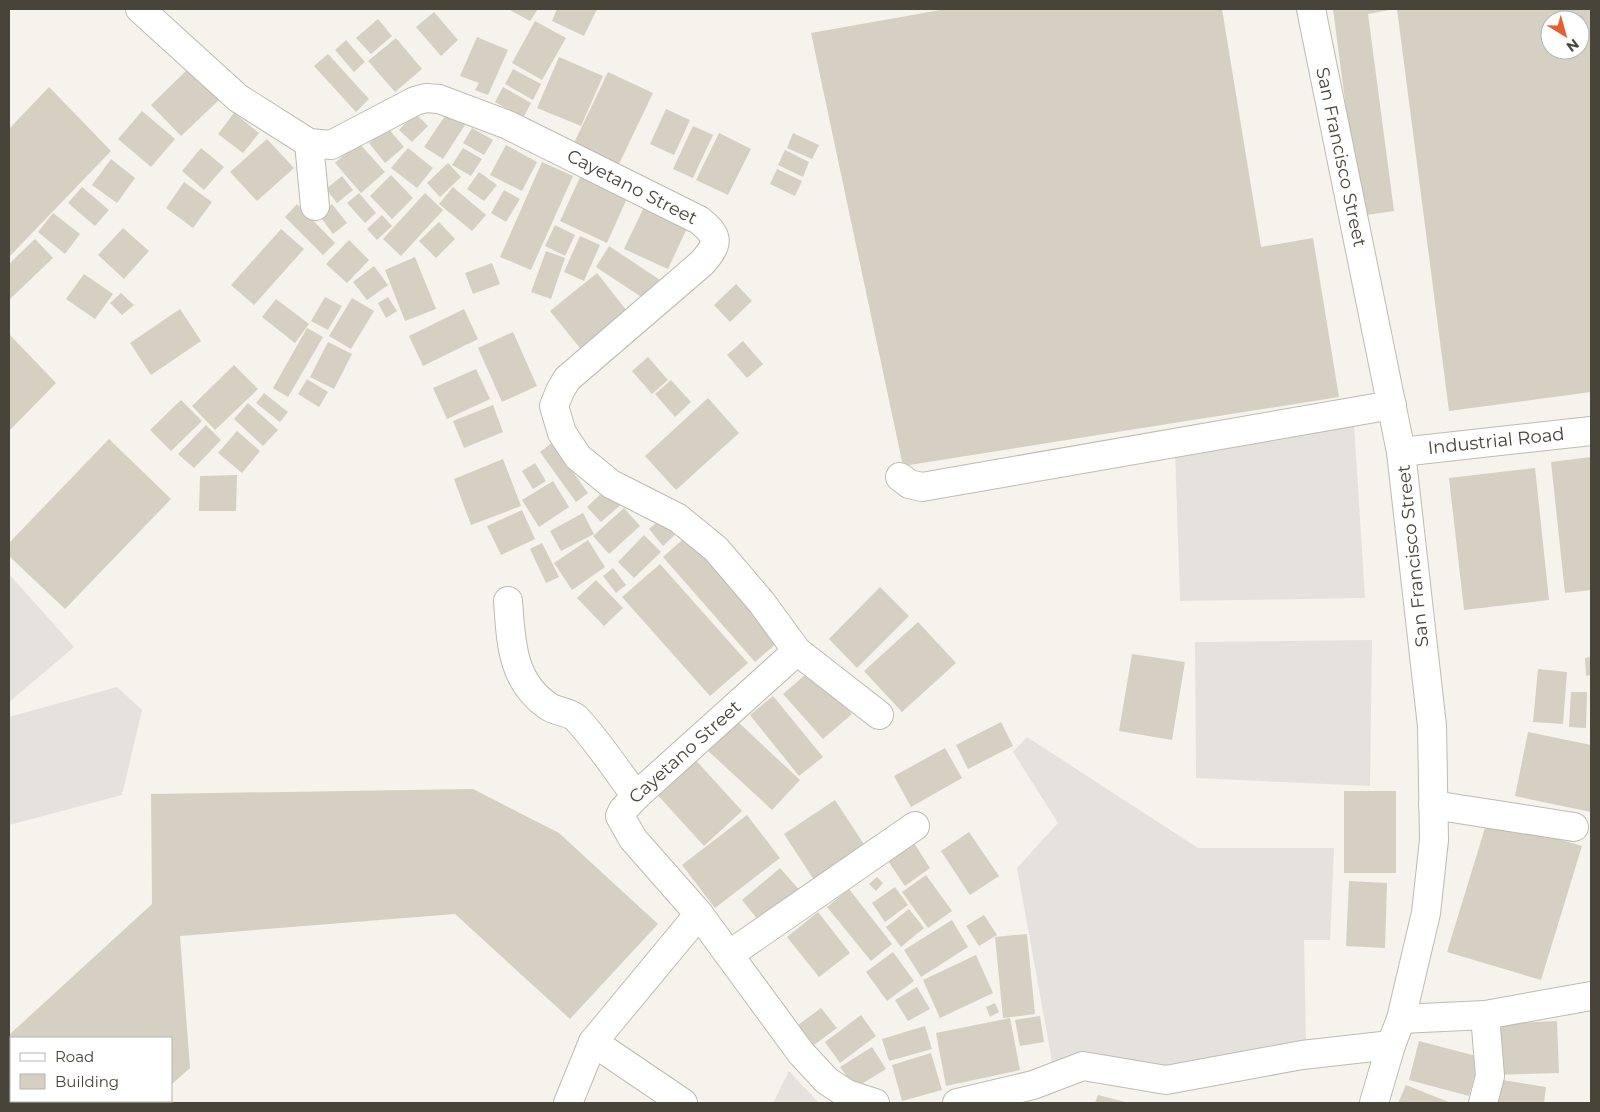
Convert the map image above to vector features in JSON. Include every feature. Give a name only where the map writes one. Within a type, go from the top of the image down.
[{"type":"street","points":[[140,9],[238,98],[309,143],[315,206]]},
{"type":"street","name":"San Francisco Street","points":[[1311,9],[1401,452],[1432,726],[1434,840],[1426,913],[1402,1020],[1390,1045],[1374,1103]]},
{"type":"street","name":"Cayetano Street","points":[[309,143],[331,145],[415,101],[426,98],[439,99],[508,124],[699,220],[711,230],[715,240],[714,249],[702,263],[567,380],[560,390],[554,406],[562,433],[578,457],[611,484],[678,518],[716,549],[762,603],[797,650],[879,715]]},
{"type":"street","points":[[900,477],[909,484],[922,487],[1392,405]]},
{"type":"street","name":"Industrial Road","points":[[1401,452],[1591,431]]},
{"type":"street","points":[[508,601],[514,661],[528,687],[549,707],[574,716],[636,796]]},
{"type":"street","name":"Cayetano Street","points":[[699,914],[627,830],[620,816],[636,796],[797,650]]},
{"type":"street","points":[[1433,805],[1574,827]]},
{"type":"street","points":[[730,954],[915,826]]},
{"type":"street","points":[[568,1103],[593,1042],[699,914],[730,954],[801,1054],[827,1080],[847,1094],[875,1103]]},
{"type":"street","points":[[1402,1020],[1484,1014],[1591,996]]},
{"type":"street","points":[[1483,1103],[1490,1076],[1484,1014]]},
{"type":"street","points":[[593,1042],[684,1103]]},
{"type":"street","points":[[957,1103],[1034,1085],[1083,1066],[1166,1080],[1302,1055],[1390,1045]]},
{"type":"shaded area","points":[[1354,424],[1365,598],[1180,601],[1175,450]]},
{"type":"shaded area","points":[[9,574],[74,647],[9,702]]},
{"type":"shaded area","points":[[1372,640],[1370,786],[1196,778],[1195,642]]},
{"type":"shaded area","points":[[117,687],[142,710],[122,795],[9,825],[9,717]]},
{"type":"shaded area","points":[[1027,737],[1198,848],[1334,848],[1330,940],[1304,940],[1306,1045],[1167,1072],[1053,1067],[1017,868],[1058,823],[1013,752]]},
{"type":"shaded area","points":[[789,1071],[797,1080],[819,1103],[773,1103]]},
{"type":"building","points":[[508,9],[538,9],[530,21]]},
{"type":"building","points":[[557,9],[597,9],[584,36],[552,21]]},
{"type":"building","points":[[946,9],[1222,9],[1261,247],[1313,238],[1339,397],[903,466],[811,33]]},
{"type":"building","points":[[1333,9],[1395,9],[1368,14],[1394,211],[1360,216]]},
{"type":"building","points":[[1397,9],[1591,9],[1591,392],[1449,411]]},
{"type":"building","points":[[434,12],[458,40],[441,56],[416,27]]},
{"type":"building","points":[[378,19],[392,36],[371,54],[356,38]]},
{"type":"building","points":[[535,21],[566,38],[542,80],[512,63]]},
{"type":"building","points":[[477,37],[508,50],[488,95],[475,90],[479,83],[460,76]]},
{"type":"building","points":[[396,38],[422,69],[395,92],[368,61]]},
{"type":"building","points":[[346,40],[365,62],[354,72],[335,50]]},
{"type":"building","points":[[328,54],[369,99],[356,112],[314,66]]},
{"type":"building","points":[[559,57],[603,76],[581,126],[537,108]]},
{"type":"building","points":[[188,69],[219,100],[181,136],[151,105]]},
{"type":"building","points":[[513,69],[541,84],[533,100],[505,84]]},
{"type":"building","points":[[608,72],[653,93],[618,166],[573,145]]},
{"type":"building","points":[[49,87],[111,151],[9,257],[9,129]]},
{"type":"building","points":[[503,87],[531,103],[523,118],[495,102]]},
{"type":"building","points":[[666,109],[690,120],[674,155],[650,144]]},
{"type":"building","points":[[142,111],[175,139],[151,167],[118,139]]},
{"type":"building","points":[[234,113],[259,133],[243,153],[218,134]]},
{"type":"building","points":[[415,113],[428,126],[412,142],[399,130]]},
{"type":"building","points":[[447,113],[465,125],[443,159],[424,147]]},
{"type":"building","points":[[693,126],[713,135],[693,178],[673,169]]},
{"type":"building","points":[[387,127],[404,147],[385,163],[369,143]]},
{"type":"building","points":[[472,128],[493,140],[484,155],[463,143]]},
{"type":"building","points":[[719,133],[751,149],[728,195],[696,180]]},
{"type":"building","points":[[793,133],[819,145],[812,159],[787,148]]},
{"type":"building","points":[[267,139],[294,168],[257,201],[230,172]]},
{"type":"building","points":[[358,142],[385,172],[361,193],[335,163]]},
{"type":"building","points":[[506,145],[537,162],[522,191],[490,175]]},
{"type":"building","points":[[201,148],[224,167],[204,190],[182,171]]},
{"type":"building","points":[[408,148],[433,168],[417,188],[391,168]]},
{"type":"building","points":[[463,148],[482,159],[471,176],[452,165]]},
{"type":"building","points":[[785,150],[809,162],[803,177],[778,165]]},
{"type":"building","points":[[111,159],[135,178],[117,203],[92,185]]},
{"type":"building","points":[[542,162],[573,176],[531,270],[500,257]]},
{"type":"building","points":[[448,163],[461,177],[440,197],[427,183]]},
{"type":"building","points":[[777,169],[802,181],[795,196],[770,184]]},
{"type":"building","points":[[479,172],[497,185],[484,201],[467,189]]},
{"type":"building","points":[[391,175],[413,198],[392,219],[370,196]]},
{"type":"building","points":[[581,175],[628,196],[607,243],[560,221]]},
{"type":"building","points":[[342,176],[353,190],[337,203],[326,189]]},
{"type":"building","points":[[184,182],[212,202],[193,228],[166,208]]},
{"type":"building","points":[[82,187],[109,210],[95,226],[68,203]]},
{"type":"building","points":[[453,187],[486,215],[472,231],[439,204]]},
{"type":"building","points":[[504,190],[520,199],[506,222],[491,213]]},
{"type":"building","points":[[359,193],[376,213],[365,223],[347,203]]},
{"type":"building","points":[[425,193],[443,210],[401,256],[383,239]]},
{"type":"building","points":[[297,204],[335,243],[323,255],[285,217]]},
{"type":"building","points":[[332,204],[347,223],[333,234],[319,215]]},
{"type":"building","points":[[644,207],[688,226],[668,269],[624,249]]},
{"type":"building","points":[[53,213],[80,234],[65,254],[38,232]]},
{"type":"building","points":[[382,215],[392,226],[377,240],[367,229]]},
{"type":"building","points":[[439,222],[455,239],[436,258],[419,241]]},
{"type":"building","points":[[555,225],[575,235],[565,256],[545,246]]},
{"type":"building","points":[[123,228],[149,251],[124,279],[98,255]]},
{"type":"building","points":[[281,229],[304,249],[254,305],[231,285]]},
{"type":"building","points":[[580,236],[600,245],[584,281],[564,272]]},
{"type":"building","points":[[35,239],[53,258],[9,300],[9,264]]},
{"type":"building","points":[[349,240],[369,260],[347,283],[326,264]]},
{"type":"building","points":[[609,246],[660,280],[646,300],[596,267]]},
{"type":"building","points":[[546,251],[565,258],[551,299],[531,292]]},
{"type":"building","points":[[415,257],[436,309],[405,321],[385,270]]},
{"type":"building","points":[[492,263],[500,284],[473,294],[465,273]]},
{"type":"building","points":[[374,266],[388,285],[367,300],[353,282]]},
{"type":"building","points":[[597,273],[627,311],[580,348],[550,311]]},
{"type":"building","points":[[84,274],[113,294],[95,319],[66,299]]},
{"type":"building","points":[[736,284],[752,301],[730,322],[714,305]]},
{"type":"building","points":[[121,293],[134,305],[122,315],[110,303]]},
{"type":"building","points":[[325,297],[342,306],[328,330],[311,321]]},
{"type":"building","points":[[388,297],[397,311],[386,318],[378,303]]},
{"type":"building","points":[[352,298],[374,311],[351,349],[329,336]]},
{"type":"building","points":[[276,299],[309,324],[295,343],[262,317]]},
{"type":"building","points":[[180,309],[201,341],[151,375],[130,343]]},
{"type":"building","points":[[464,309],[478,339],[423,366],[409,336]]},
{"type":"building","points":[[307,328],[323,337],[288,397],[273,388]]},
{"type":"building","points":[[513,332],[537,386],[502,402],[478,348]]},
{"type":"building","points":[[9,334],[56,383],[9,431]]},
{"type":"building","points":[[743,341],[763,364],[747,378],[727,355]]},
{"type":"building","points":[[328,342],[352,354],[334,389],[310,377]]},
{"type":"building","points":[[648,357],[668,380],[652,394],[632,371]]},
{"type":"building","points":[[234,365],[258,389],[215,430],[192,406]]},
{"type":"building","points":[[476,369],[490,399],[447,419],[433,388]]},
{"type":"building","points":[[307,379],[328,392],[319,407],[298,394]]},
{"type":"building","points":[[671,380],[691,402],[675,417],[655,394]]},
{"type":"building","points":[[264,393],[288,412],[280,422],[256,403]]},
{"type":"building","points":[[708,398],[739,433],[676,490],[645,456]]},
{"type":"building","points":[[181,400],[202,421],[171,451],[150,430]]},
{"type":"building","points":[[248,403],[278,430],[263,446],[234,419]]},
{"type":"building","points":[[493,405],[503,432],[464,448],[453,421]]},
{"type":"building","points":[[206,425],[221,440],[194,468],[178,454]]},
{"type":"building","points":[[237,431],[260,451],[242,473],[218,453]]},
{"type":"building","points":[[109,439],[171,499],[65,609],[9,556],[9,543]]},
{"type":"building","points":[[552,443],[588,493],[576,502],[540,452]]},
{"type":"building","points":[[1591,457],[1591,590],[1565,593],[1551,462]]},
{"type":"building","points":[[503,459],[521,506],[471,525],[454,479]]},
{"type":"building","points":[[535,463],[546,481],[533,489],[522,471]]},
{"type":"building","points":[[1535,468],[1549,600],[1464,610],[1449,478]]},
{"type":"building","points":[[237,475],[236,511],[199,511],[200,476]]},
{"type":"building","points":[[553,481],[569,507],[539,527],[522,500]]},
{"type":"building","points":[[609,486],[624,502],[601,522],[587,507]]},
{"type":"building","points":[[624,508],[640,526],[609,554],[593,536]]},
{"type":"building","points":[[522,510],[535,539],[501,555],[487,526]]},
{"type":"building","points":[[583,513],[594,534],[561,551],[550,531]]},
{"type":"building","points":[[665,515],[679,531],[663,546],[649,529]]},
{"type":"building","points":[[691,532],[784,637],[755,662],[663,557]]},
{"type":"building","points":[[644,535],[661,552],[634,578],[618,562]]},
{"type":"building","points":[[588,540],[605,567],[572,590],[554,563]]},
{"type":"building","points":[[542,543],[559,577],[546,583],[530,549]]},
{"type":"building","points":[[660,564],[748,663],[710,696],[622,597]]},
{"type":"building","points":[[613,568],[626,585],[616,593],[603,576]]},
{"type":"building","points":[[596,580],[623,608],[604,626],[577,598]]},
{"type":"building","points":[[880,587],[909,616],[857,668],[829,639]]},
{"type":"building","points":[[918,622],[956,663],[902,712],[864,671]]},
{"type":"building","points":[[1132,654],[1185,662],[1172,740],[1119,731]]},
{"type":"building","points":[[1591,657],[1591,675],[1586,676],[1585,658]]},
{"type":"building","points":[[812,669],[852,714],[823,739],[783,694]]},
{"type":"building","points":[[1538,669],[1567,672],[1563,724],[1533,722]]},
{"type":"building","points":[[1571,692],[1587,692],[1586,728],[1569,727]]},
{"type":"building","points":[[773,696],[823,757],[799,776],[750,715]]},
{"type":"building","points":[[737,721],[800,780],[772,810],[706,749]]},
{"type":"building","points":[[1001,722],[1013,746],[968,769],[956,745]]},
{"type":"building","points":[[1528,732],[1591,745],[1591,812],[1515,796]]},
{"type":"building","points":[[945,748],[962,778],[911,807],[894,776]]},
{"type":"building","points":[[691,755],[742,811],[704,846],[653,790]]},
{"type":"building","points":[[473,789],[559,833],[658,924],[570,1019],[455,914],[180,936],[190,1068],[172,1084],[172,1037],[10,1037],[10,1102],[152,1102],[9,1103],[9,1035],[152,904],[151,794]]},
{"type":"building","points":[[1344,791],[1396,791],[1396,873],[1344,873]]},
{"type":"building","points":[[835,800],[867,849],[816,883],[784,834]]},
{"type":"building","points":[[747,815],[780,858],[715,908],[682,865]]},
{"type":"building","points":[[1488,818],[1582,846],[1541,980],[1447,952]]},
{"type":"building","points":[[969,832],[999,876],[970,895],[941,851]]},
{"type":"building","points":[[914,843],[930,868],[905,886],[888,861]]},
{"type":"building","points":[[780,868],[802,893],[763,926],[742,900]]},
{"type":"building","points":[[926,875],[952,911],[928,928],[902,892]]},
{"type":"building","points":[[877,877],[883,883],[876,891],[869,884]]},
{"type":"building","points":[[1349,881],[1387,883],[1385,948],[1346,946]]},
{"type":"building","points":[[895,887],[908,905],[885,922],[872,903]]},
{"type":"building","points":[[849,889],[892,944],[871,961],[827,907]]},
{"type":"building","points":[[909,909],[924,928],[901,947],[886,927]]},
{"type":"building","points":[[818,912],[850,953],[819,977],[787,937]]},
{"type":"building","points":[[984,915],[997,935],[979,946],[966,926]]},
{"type":"building","points":[[952,920],[968,947],[921,977],[904,950]]},
{"type":"building","points":[[1027,934],[1035,1014],[1003,1018],[995,937]]},
{"type":"building","points":[[893,952],[914,981],[887,1001],[866,972]]},
{"type":"building","points":[[976,955],[993,993],[940,1018],[923,980]]},
{"type":"building","points":[[917,987],[930,1009],[908,1021],[895,1000]]},
{"type":"building","points":[[995,1003],[999,1012],[990,1017],[986,1007]]},
{"type":"building","points":[[821,1008],[837,1028],[814,1045],[798,1025]]},
{"type":"building","points":[[861,1015],[876,1036],[840,1063],[825,1042]]},
{"type":"building","points":[[1040,1016],[1044,1042],[1020,1046],[1015,1020]]},
{"type":"building","points":[[1010,1018],[1020,1070],[946,1086],[936,1033]]},
{"type":"building","points":[[1557,1021],[1559,1073],[1493,1075],[1491,1024]]},
{"type":"building","points":[[925,1026],[932,1049],[889,1061],[882,1039]]},
{"type":"building","points":[[1419,1041],[1480,1057],[1469,1096],[1409,1080]]},
{"type":"building","points":[[872,1047],[886,1069],[855,1088],[840,1067]]},
{"type":"building","points":[[931,1053],[942,1090],[902,1101],[892,1065]]},
{"type":"building","points":[[1497,1079],[1546,1087],[1544,1103],[1493,1103]]},
{"type":"building","points":[[1406,1085],[1451,1103],[1398,1103]]},
{"type":"building","points":[[1098,1095],[1129,1103],[1095,1103]]}]
